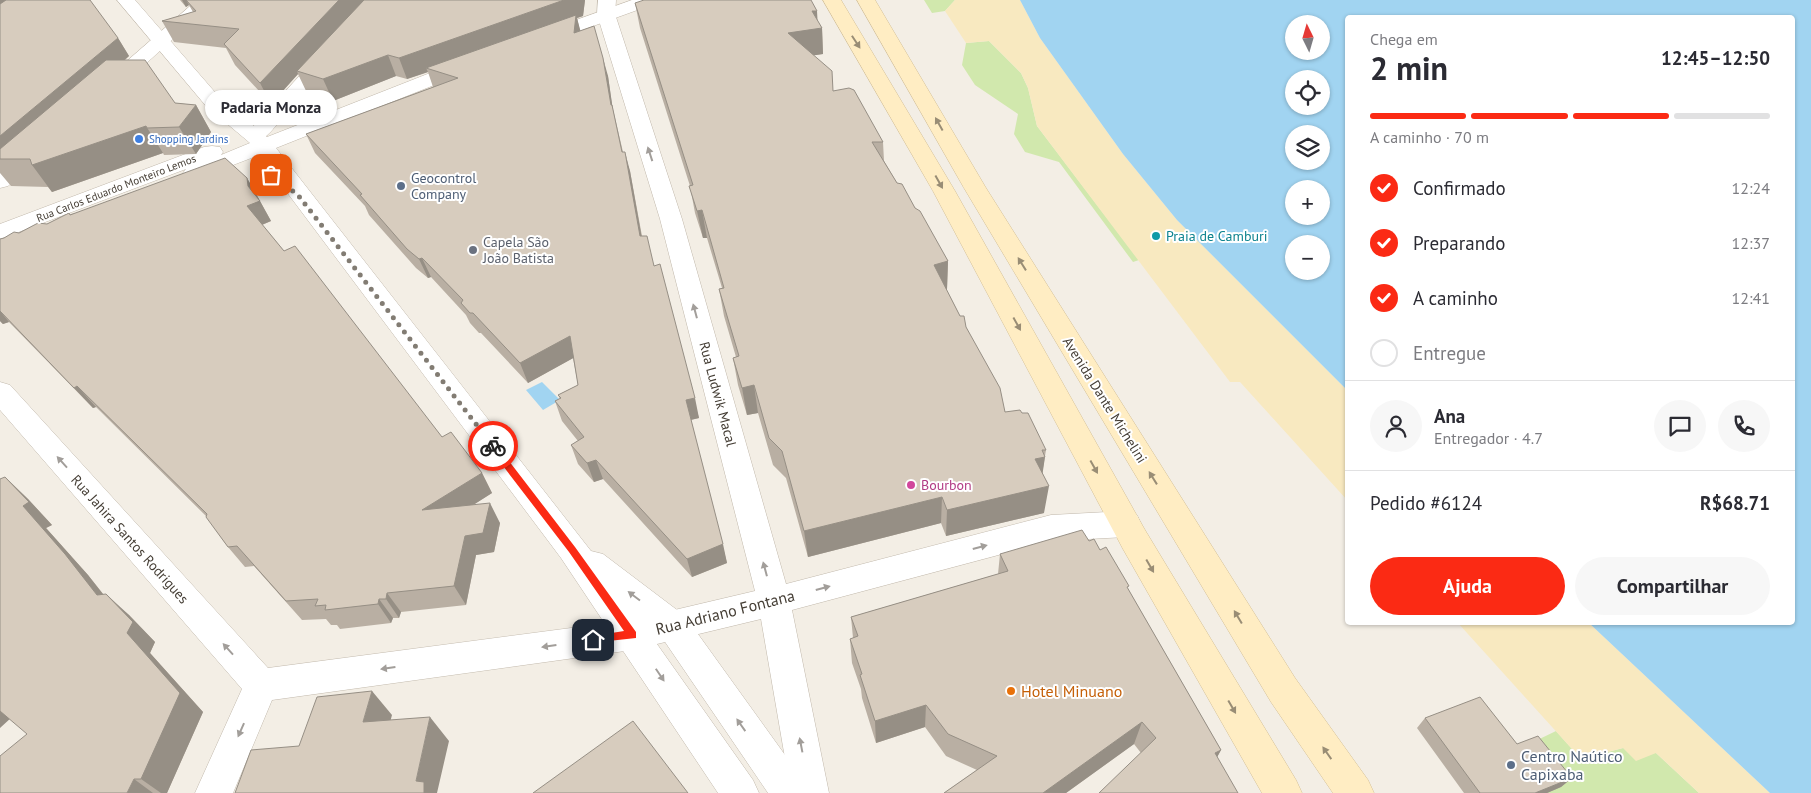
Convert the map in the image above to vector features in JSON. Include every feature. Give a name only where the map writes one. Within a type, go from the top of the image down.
[{"type":"main road","points":[[832,0],[835,8],[888,91],[1126,524],[1283,793]]},
{"type":"main road","name":"Avenida Dante Michelini","points":[[866,0],[980,196],[1277,681],[1355,793]]},
{"type":"street","points":[[126,0],[213,102],[260,142],[298,195],[572,549],[740,793]]},
{"type":"street","points":[[93,100],[207,0]]},
{"type":"street","points":[[260,142],[282,106],[379,0]]},
{"type":"street","points":[[523,45],[606,7],[648,0]]},
{"type":"street","name":"Rua Ludwik Macal","points":[[606,7],[671,219],[774,601],[810,793]]},
{"type":"street","name":"Rua Carlos Eduardo Monteiro Lemos","points":[[0,232],[238,150],[486,58]]},
{"type":"street","name":"Rua Carlos Eduardo Monteiro Lemos","points":[[260,142],[314,116],[404,89]]},
{"type":"street","points":[[213,102],[238,150],[298,195]]},
{"type":"street","points":[[282,106],[286,114],[299,117],[314,116]]},
{"type":"street","points":[[0,181],[43,144]]},
{"type":"street","name":"Rua Carlos Eduardo Monteiro Lemos","points":[[0,245],[238,150]]},
{"type":"street","name":"Rua Jahira Santos Rodrigues","points":[[0,392],[260,685]]},
{"type":"street","name":"Rua Adriano Fontana","points":[[260,685],[632,635],[774,601],[1051,528],[1126,524]]},
{"type":"street","points":[[572,549],[673,626],[790,793]]},
{"type":"street","points":[[214,793],[260,685]]},
{"type":"green space","points":[[924,0],[955,0],[945,11],[932,13]]},
{"type":"green space","points":[[989,41],[1021,73],[1028,88],[1037,126],[1139,260],[1133,262],[1059,162],[1025,152],[1014,134],[1018,114],[975,85],[962,65],[966,43]]},
{"type":"green space","points":[[1556,731],[1581,759],[1623,748],[1656,753],[1699,793],[1547,793],[1527,745]]},
{"type":"sand","name":"Praia de Camburi","points":[[955,0],[1020,0],[1040,38],[1123,154],[1177,220],[1345,388],[1345,498],[1240,382],[1230,382],[1037,126],[1028,88],[1021,73],[989,41],[966,43],[945,11]]},
{"type":"sand","points":[[1460,625],[1591,625],[1770,793],[1699,793],[1656,753],[1636,761],[1623,748],[1581,759]]},
{"type":"water","points":[[1020,0],[1811,0],[1811,793],[1770,793],[1591,625],[1795,625],[1795,15],[1345,15],[1345,388],[1177,220],[1123,154],[1040,38]]},
{"type":"water","points":[[542,382],[560,400],[543,410],[526,390]]},
{"type":"building","points":[[6,0],[90,0],[118,38],[0,136],[0,4]]},
{"type":"building","points":[[186,0],[339,0],[260,83],[224,44],[239,29],[162,21],[196,11]]},
{"type":"building","points":[[364,0],[564,0],[399,58],[388,55],[323,79],[297,71]]},
{"type":"building","points":[[644,0],[811,0],[817,11],[812,11],[822,28],[788,33],[832,71],[833,91],[849,88],[854,90],[883,142],[872,142],[897,183],[902,184],[915,208],[920,211],[948,261],[934,265],[960,316],[964,316],[966,327],[1000,388],[1005,412],[1020,410],[1022,413],[1028,413],[1046,450],[1042,450],[1045,457],[1035,459],[1049,486],[947,510],[942,497],[804,531],[782,451],[769,438],[754,385],[742,388],[733,358],[739,356],[719,289],[724,288],[702,210],[697,211],[689,186],[693,185],[635,3]]},
{"type":"building","points":[[576,15],[574,33],[594,26],[603,58],[622,152],[625,152],[640,236],[647,236],[654,266],[660,264],[695,398],[686,400],[723,544],[687,559],[596,460],[587,463],[571,445],[584,437],[555,401],[561,398],[558,395],[578,385],[570,336],[520,363],[473,313],[470,313],[461,303],[463,300],[422,258],[419,259],[407,249],[360,195],[362,194],[306,134],[458,78],[426,68]]},
{"type":"building","points":[[106,60],[145,60],[175,103],[196,105],[179,127],[147,128],[146,126],[32,165],[30,159],[0,159],[0,149]]},
{"type":"building","points":[[225,158],[247,178],[248,186],[260,201],[247,206],[284,251],[295,246],[442,437],[451,432],[482,473],[422,510],[490,503],[483,533],[465,536],[454,586],[387,593],[386,599],[379,599],[378,604],[325,610],[326,605],[315,606],[318,599],[286,601],[237,546],[228,547],[206,517],[207,514],[77,386],[74,388],[0,311],[0,239],[14,232],[19,233],[38,223],[47,224],[69,213],[70,215]]},
{"type":"building","points":[[5,477],[29,502],[23,506],[65,554],[97,595],[106,594],[133,622],[127,633],[180,693],[141,779],[134,779],[127,793],[0,793],[0,756],[27,734],[0,711],[0,479]]},
{"type":"building","points":[[1082,530],[1089,541],[1094,539],[1100,550],[1106,547],[1221,750],[1215,753],[1238,793],[1099,793],[1156,738],[1142,722],[1043,793],[944,793],[997,756],[948,734],[926,705],[875,721],[850,639],[858,636],[851,617],[1008,571],[1000,554]]},
{"type":"building","points":[[372,691],[363,722],[430,717],[416,781],[424,782],[424,793],[235,793],[251,750],[299,746],[317,697]]},
{"type":"building","points":[[1480,697],[1517,744],[1538,736],[1572,778],[1535,793],[1480,793],[1425,718]]},
{"type":"building","points":[[633,721],[688,793],[533,793]]},
{"type":"way so far","points":[[271,175],[298,195],[493,446]]},
{"type":"place","name":"Shopping Jardins","points":[[139,139]]},
{"type":"place","name":"Padaria Monza","points":[[271,175]]},
{"type":"place","name":"Geocontrol Company","points":[[401,186]]},
{"type":"place","name":"Praia de Camburi","points":[[1156,236]]},
{"type":"place","name":"Capela São João Batista","points":[[473,250]]},
{"type":"place","name":"Bourbon","points":[[911,485]]},
{"type":"place","name":"Hotel Minuano","points":[[1011,691]]},
{"type":"place","name":"Centro Naútico Capixaba","points":[[1511,765]]},
{"type":"route","points":[[493,446],[572,549],[632,635],[593,640]]}]
